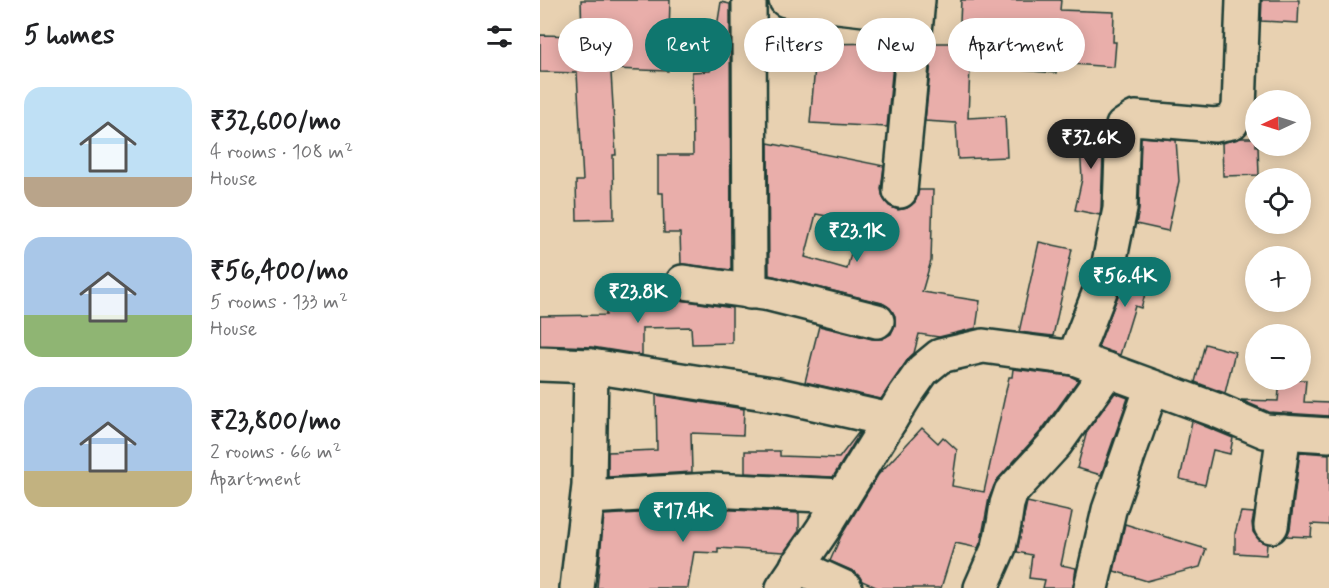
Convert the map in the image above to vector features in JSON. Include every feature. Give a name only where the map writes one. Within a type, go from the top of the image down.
[{"type":"street","points":[[749,0],[750,292]]},
{"type":"street","points":[[786,0],[917,8],[900,191]]},
{"type":"street","points":[[1074,358],[1107,273],[1120,209],[1123,126],[1135,118],[1215,125],[1232,122],[1239,108],[1244,0]]},
{"type":"street","points":[[683,282],[770,294],[877,321]]},
{"type":"street","points":[[845,588],[790,577],[923,370],[940,356],[983,346],[1074,358],[1265,430],[1329,435]]},
{"type":"street","points":[[540,364],[591,366],[778,395],[890,420]]},
{"type":"street","points":[[577,588],[588,497],[591,366]]},
{"type":"street","points":[[981,588],[999,547],[1006,504],[1011,492],[1056,443],[1108,370]]},
{"type":"street","points":[[1091,588],[1109,510],[1152,387]]},
{"type":"street","points":[[1271,526],[1284,432]]},
{"type":"street","points":[[588,497],[710,490],[843,496]]},
{"type":"building","points":[[581,0],[670,0],[669,18],[645,18],[645,70],[633,70],[633,18],[582,18]]},
{"type":"building","points":[[961,0],[1061,0],[1060,10],[1114,12],[1113,42],[1116,42],[1114,67],[1085,65],[1085,18],[960,18]]},
{"type":"building","points":[[1262,0],[1299,0],[1298,23],[1261,21]]},
{"type":"building","points":[[721,2],[730,4],[730,18],[718,18]]},
{"type":"building","points":[[540,35],[558,35],[558,72],[614,72],[611,73],[616,155],[613,155],[614,219],[577,220],[576,181],[583,181],[577,73],[540,72]]},
{"type":"building","points":[[936,43],[948,43],[948,72],[970,72],[968,118],[1005,116],[1007,157],[958,159],[956,123],[925,121],[930,72],[936,72]]},
{"type":"building","points":[[844,44],[856,44],[856,72],[892,72],[887,127],[810,123],[815,72],[844,72]]},
{"type":"building","points":[[692,72],[730,72],[731,270],[681,264],[680,233],[664,233],[663,193],[658,193],[658,155],[693,155]]},
{"type":"building","points":[[1104,126],[1100,215],[1075,210],[1082,179],[1079,127]]},
{"type":"building","points":[[1141,137],[1176,140],[1179,181],[1168,231],[1136,224],[1139,210]]},
{"type":"building","points":[[1245,138],[1245,156],[1258,156],[1259,168],[1245,168],[1245,175],[1223,176],[1222,143]]},
{"type":"building","points":[[768,143],[884,166],[881,189],[883,198],[889,206],[898,210],[907,208],[915,202],[919,190],[933,190],[931,261],[922,292],[980,301],[976,328],[939,337],[919,334],[914,353],[881,399],[805,382],[819,326],[872,339],[882,339],[891,334],[895,325],[895,316],[890,308],[882,303],[769,275]],"holes":[[[816,214],[859,222],[847,269],[805,257]]]},
{"type":"building","points":[[1039,242],[1072,249],[1053,336],[1019,332]]},
{"type":"building","points":[[1128,262],[1152,270],[1141,308],[1135,306],[1120,355],[1098,347],[1124,280]]},
{"type":"building","points":[[659,287],[665,287],[671,296],[680,300],[732,308],[732,343],[692,344],[691,327],[642,328],[642,355],[592,347],[540,345],[540,316],[606,315],[606,301],[659,299]]},
{"type":"building","points":[[1205,344],[1235,352],[1225,393],[1195,382]]},
{"type":"building","points":[[1013,369],[1070,376],[1078,380],[1041,431],[997,480],[989,498],[978,548],[955,543],[941,588],[878,588],[862,581],[853,571],[830,561],[841,536],[878,475],[922,428],[938,443],[943,437],[957,450],[952,486],[984,492],[1009,377],[1012,377]]},
{"type":"building","points":[[1279,390],[1305,390],[1304,402],[1329,403],[1329,416],[1269,412],[1241,400],[1278,401]]},
{"type":"building","points":[[1115,393],[1128,398],[1101,475],[1077,468],[1087,431]]},
{"type":"building","points":[[656,395],[744,409],[743,435],[691,433],[692,472],[608,477],[608,452],[657,450]]},
{"type":"building","points":[[1192,421],[1233,438],[1230,454],[1213,450],[1205,485],[1180,479]]},
{"type":"building","points":[[859,432],[833,477],[745,473],[745,451],[780,451],[780,456],[839,458]]},
{"type":"building","points":[[1300,452],[1329,454],[1329,525],[1312,524],[1311,537],[1287,536],[1290,529]]},
{"type":"building","points":[[1027,502],[1072,512],[1061,565],[1076,568],[1073,588],[1043,588],[1045,580],[1029,578],[1032,555],[1017,552]]},
{"type":"building","points":[[710,509],[799,513],[799,531],[784,552],[718,548],[718,553],[694,552],[688,588],[597,588],[604,515]]},
{"type":"building","points":[[1241,512],[1254,513],[1253,532],[1259,540],[1267,544],[1266,555],[1235,553],[1235,533]]},
{"type":"building","points":[[1125,524],[1206,549],[1200,567],[1147,581],[1114,571]]}]
